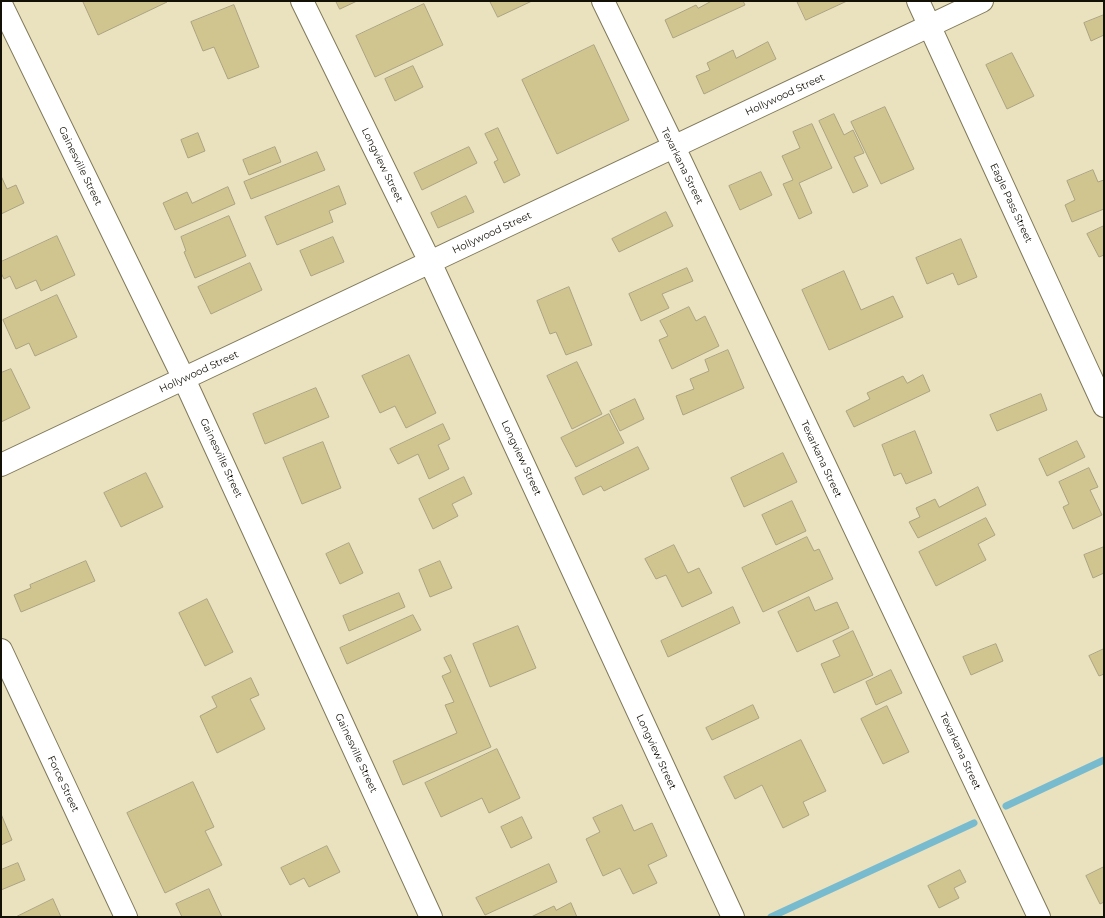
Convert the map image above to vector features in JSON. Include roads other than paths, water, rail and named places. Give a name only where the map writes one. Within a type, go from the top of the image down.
[{"type":"street","name":"Longview Street","points":[[302,1],[430,262],[733,917]]},
{"type":"street","name":"Texarkana Street","points":[[603,1],[674,147],[1039,917]]},
{"type":"street","name":"Eagle Pass Street","points":[[918,1],[1104,406]]},
{"type":"street","name":"Hollywood Street","points":[[1,465],[982,1]]},
{"type":"street","name":"Gainesville Street","points":[[1,4],[184,379],[432,917]]},
{"type":"street","name":"Force Street","points":[[1,650],[126,917]]},
{"type":"waterway","points":[[1006,806],[1104,760]]},
{"type":"waterway","points":[[771,917],[974,823]]}]
